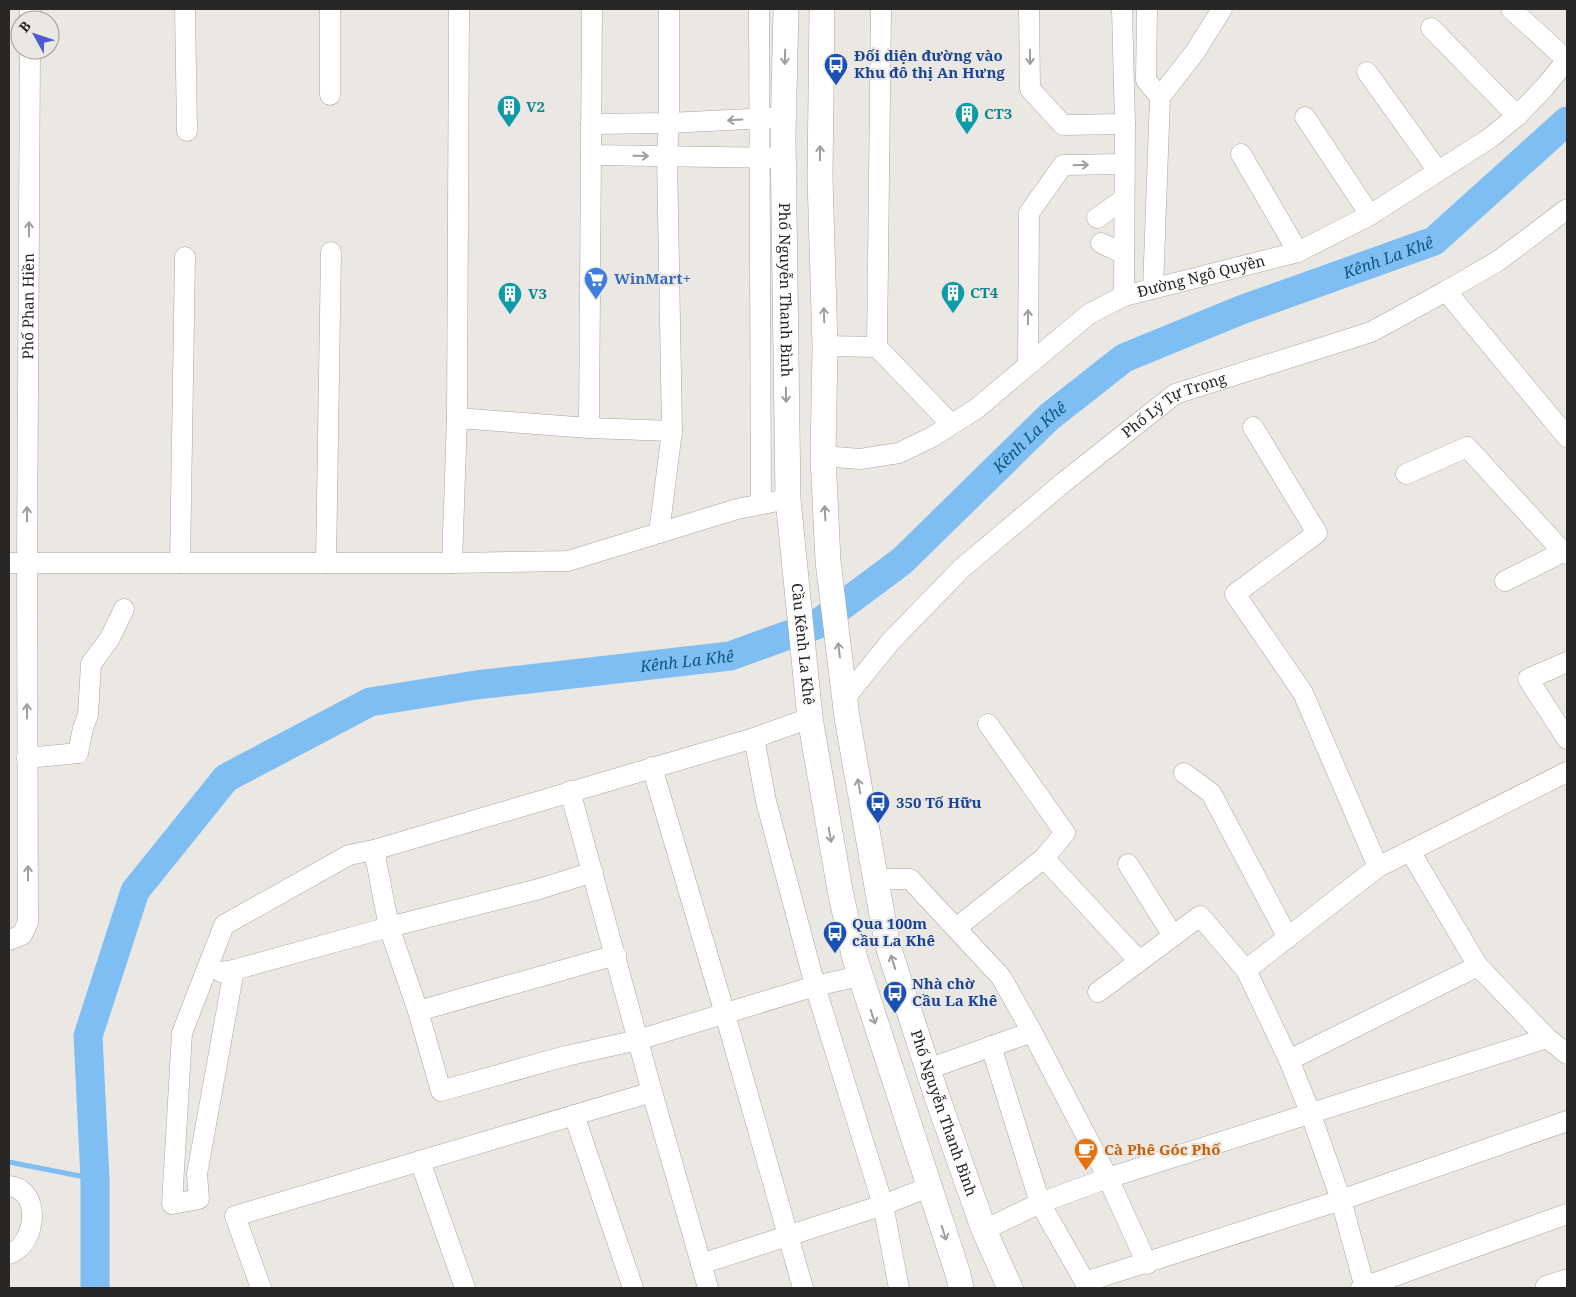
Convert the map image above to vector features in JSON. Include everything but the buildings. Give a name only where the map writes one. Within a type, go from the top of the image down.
[{"type":"main road","name":"Phố Nguyễn Thanh Bình","points":[[786,9],[772,118],[771,158],[788,498],[795,570]]},
{"type":"main road","points":[[822,9],[820,177],[824,346],[823,456],[828,561],[845,698]]},
{"type":"main road","name":"Cầu Kênh La Khê","points":[[795,570],[810,718]]},
{"type":"main road","name":"Phố Nguyễn Thanh Bình","points":[[845,698],[886,943],[984,1230],[1010,1288]]},
{"type":"main road","points":[[810,718],[840,890],[855,959],[961,1288]]},
{"type":"main road","points":[[1548,1288],[1567,1282]]},
{"type":"street","points":[[185,9],[187,131]]},
{"type":"street","points":[[330,9],[330,95]]},
{"type":"street","points":[[452,563],[457,418],[459,9]]},
{"type":"street","points":[[589,428],[592,9]]},
{"type":"street","points":[[659,533],[672,431],[667,156],[669,123],[669,9]]},
{"type":"street","points":[[591,124],[669,123],[772,118],[759,9]]},
{"type":"street","points":[[881,9],[877,347],[951,424]]},
{"type":"street","points":[[1029,9],[1030,89],[1063,125],[1124,124]]},
{"type":"street","points":[[1122,9],[1124,296]]},
{"type":"street","points":[[1147,9],[1146,80],[1160,97]]},
{"type":"street","points":[[1154,289],[1160,97],[1195,52],[1222,9]]},
{"type":"street","points":[[1511,9],[1567,60]]},
{"type":"street","points":[[1430,28],[1517,116]]},
{"type":"street","name":"Phố Phan Hiền","points":[[9,940],[22,935],[28,922],[27,758],[18,563],[30,60]]},
{"type":"street","name":"Đường Ngô Quyền","points":[[823,456],[860,459],[899,453],[932,436],[976,409],[1089,314],[1124,296],[1298,252],[1370,215],[1490,138],[1517,116],[1567,60]]},
{"type":"street","points":[[1367,72],[1438,171]]},
{"type":"street","points":[[1305,117],[1370,215]]},
{"type":"street","points":[[1241,154],[1298,252]]},
{"type":"street","points":[[592,155],[771,158],[761,504]]},
{"type":"street","points":[[1028,365],[1029,213],[1063,165],[1123,164]]},
{"type":"street","points":[[1097,218],[1124,199]]},
{"type":"street","name":"Phố Lý Tự Trọng","points":[[845,698],[891,640],[961,569],[1064,482],[1175,394],[1371,332],[1446,292],[1498,261],[1567,209]]},
{"type":"street","points":[[1101,243],[1124,254]]},
{"type":"street","points":[[326,563],[331,252]]},
{"type":"street","points":[[180,563],[185,257]]},
{"type":"street","points":[[1446,292],[1567,437]]},
{"type":"street","points":[[824,346],[877,347]]},
{"type":"street","points":[[457,418],[589,428],[672,431]]},
{"type":"street","points":[[1253,427],[1317,533],[1235,594],[1303,693],[1378,867]]},
{"type":"street","points":[[1406,474],[1467,447],[1565,553],[1506,581]]},
{"type":"street","points":[[18,563],[452,563],[568,561],[738,509],[788,498]]},
{"type":"street","points":[[27,758],[78,753],[83,728],[88,715],[91,664],[110,638],[124,609]]},
{"type":"street","points":[[1567,662],[1528,679],[1567,739]]},
{"type":"street","points":[[234,970],[198,1174],[199,1199],[172,1204],[182,1033],[224,925],[349,855],[374,850],[754,738],[810,718]]},
{"type":"street","points":[[956,928],[1044,858],[1065,833],[988,724]]},
{"type":"street","points":[[754,738],[766,801],[815,986],[883,1205],[898,1288]]},
{"type":"street","points":[[652,767],[803,1288]]},
{"type":"street","points":[[1246,970],[1378,867],[1567,772]]},
{"type":"street","points":[[1184,773],[1211,793],[1288,938]]},
{"type":"street","points":[[570,791],[652,1092],[708,1288]]},
{"type":"street","points":[[374,850],[389,927],[418,1011],[441,1091],[566,1056],[638,1040],[815,986],[860,976]]},
{"type":"street","points":[[1410,851],[1478,966],[1547,1038],[1567,1054]]},
{"type":"street","points":[[1044,858],[1138,962]]},
{"type":"street","points":[[1128,864],[1173,936]]},
{"type":"street","points":[[205,974],[234,970],[389,927],[539,889],[593,872]]},
{"type":"street","points":[[876,879],[910,879],[1001,977],[1032,1032],[1108,1178],[1147,1264]]},
{"type":"street","points":[[1098,992],[1200,916],[1246,970],[1289,1060],[1310,1112],[1341,1200],[1363,1288],[1567,1214]]},
{"type":"street","points":[[418,1011],[616,955]]},
{"type":"street","points":[[1289,1060],[1478,966]]},
{"type":"street","points":[[928,1069],[1032,1032]]},
{"type":"street","points":[[984,1230],[1040,1203],[1108,1178],[1310,1112],[1547,1038]]},
{"type":"street","points":[[991,1046],[1040,1203],[1089,1285],[1567,1121]]},
{"type":"street","points":[[261,1288],[235,1216],[652,1092]]},
{"type":"street","points":[[574,1115],[633,1288]]},
{"type":"street","points":[[420,1161],[465,1288]]},
{"type":"street","points":[[9,1186],[22,1190],[32,1208],[28,1234],[22,1245],[9,1254]]},
{"type":"street","points":[[701,1264],[883,1205],[929,1186]]},
{"type":"waterway","name":"Kênh La Khê","points":[[95,1288],[95,1179],[88,1036],[135,891],[226,778],[370,702],[476,685],[730,656],[816,625],[902,561],[1049,417],[1124,358],[1241,310],[1434,241],[1567,121]]},
{"type":"waterway","points":[[9,1162],[95,1179]]},
{"type":"place","name":"Đối diện đường vào Khu đô thị An Hưng","points":[[836,86]]},
{"type":"place","name":"V2","points":[[509,128]]},
{"type":"place","name":"CT3","points":[[967,135]]},
{"type":"place","name":"WinMart+","points":[[596,300]]},
{"type":"place","name":"CT4","points":[[953,314]]},
{"type":"place","name":"V3","points":[[510,315]]},
{"type":"place","name":"350 Tố Hữu","points":[[878,824]]},
{"type":"place","name":"Qua 100m cầu La Khê","points":[[835,954]]},
{"type":"place","name":"Nhà chờ Cầu La Khê","points":[[895,1014]]},
{"type":"place","name":"Cà Phê Góc Phố","points":[[1086,1171]]}]
